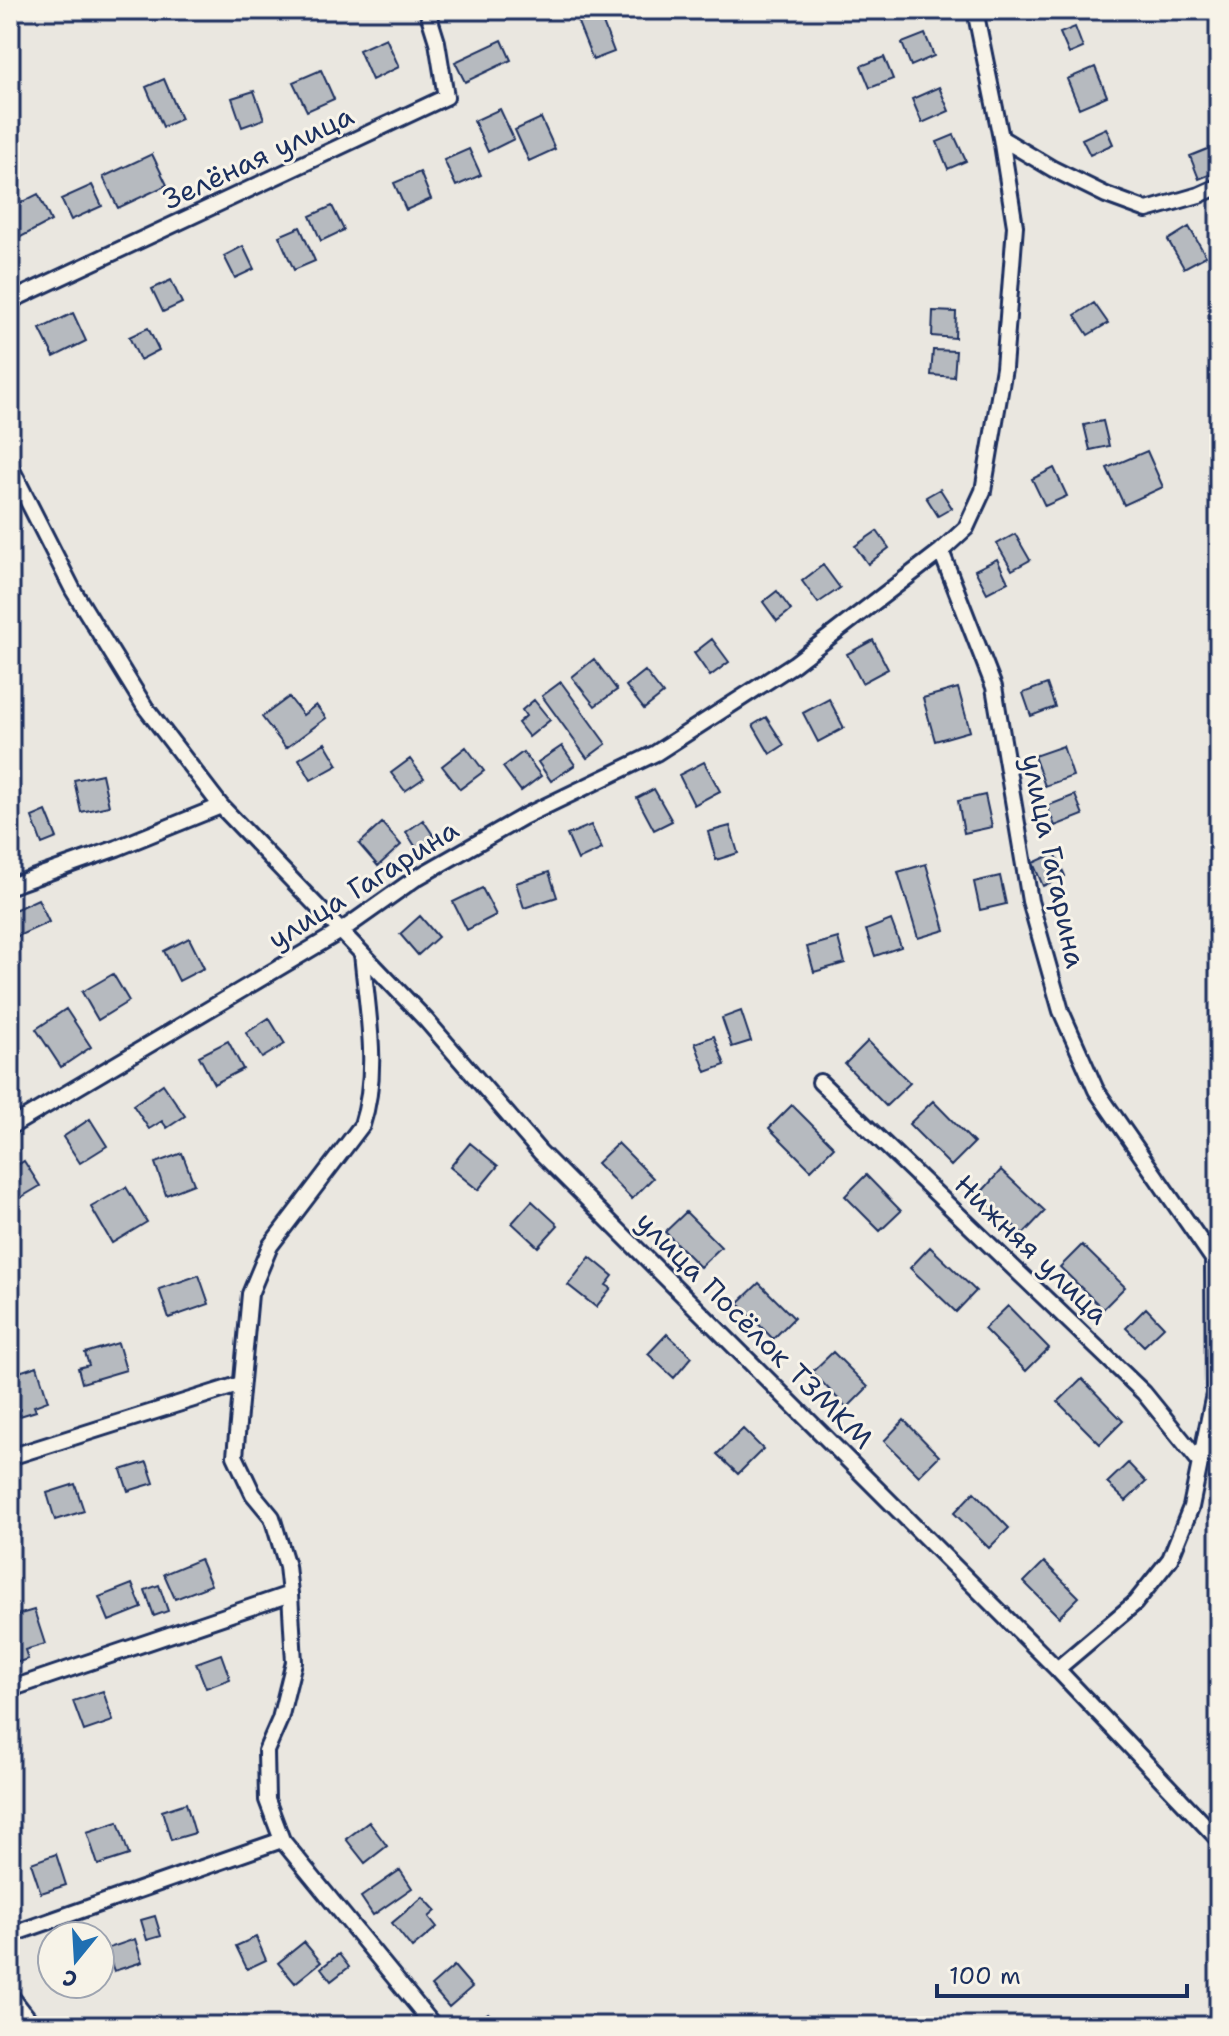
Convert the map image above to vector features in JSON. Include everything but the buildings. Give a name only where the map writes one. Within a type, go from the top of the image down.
[{"type":"street","name":"Зелёная улица","points":[[10,301],[446,97],[437,42],[427,10]]},
{"type":"street","name":"улица Гагарина","points":[[10,1127],[341,931],[416,878],[523,817],[656,753],[794,664],[941,551],[966,528],[983,491],[1004,368],[1015,226],[975,10]]},
{"type":"street","points":[[1001,138],[1053,169],[1106,195],[1147,210],[1219,186]]},
{"type":"street","name":"улица Посёлок ТЗМКМ","points":[[10,466],[73,590],[145,707],[221,806],[426,1020],[540,1152],[1057,1669],[1219,1840]]},
{"type":"street","name":"улица Гагарина","points":[[941,551],[994,687],[1030,901],[1061,1011],[1096,1090],[1213,1259],[1214,1394],[1191,1507],[1170,1559],[1135,1603],[1057,1669]]},
{"type":"street","points":[[10,886],[117,848],[221,806]]},
{"type":"street","points":[[362,953],[372,1063],[369,1104],[362,1125],[270,1246],[250,1294],[235,1456],[253,1494],[272,1517],[287,1566],[290,1594],[294,1662],[280,1719],[266,1751],[267,1800],[282,1840],[434,2026]]},
{"type":"street","name":"Нижняя улица","points":[[820,1082],[1144,1393],[1200,1462]]},
{"type":"street","points":[[10,1457],[241,1384]]},
{"type":"street","points":[[10,1689],[290,1594]]},
{"type":"street","points":[[10,1935],[282,1840]]},
{"type":"street","points":[[10,1995],[34,2026]]}]
